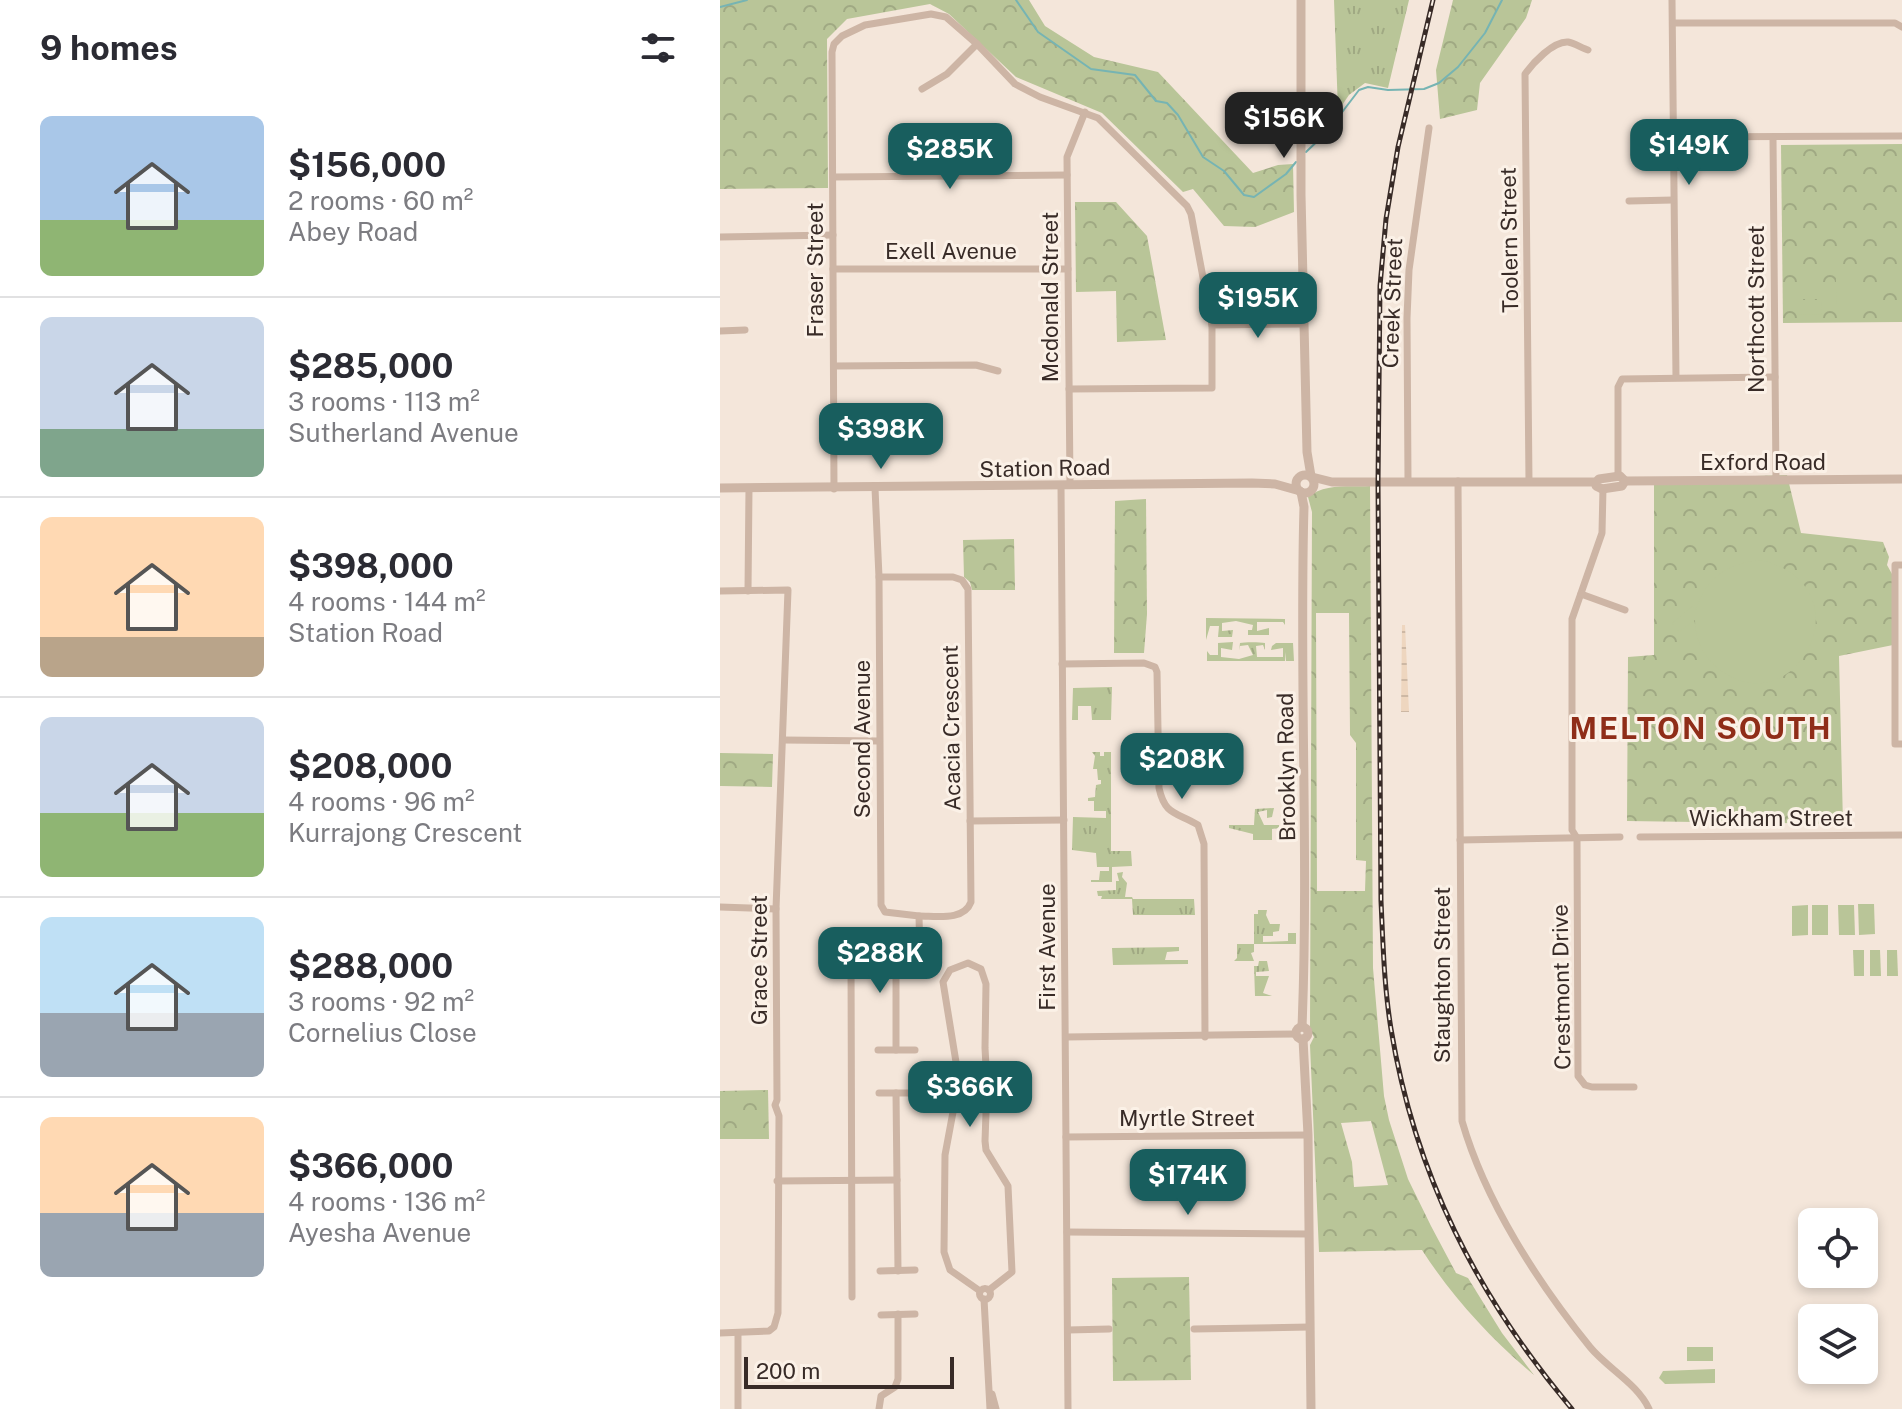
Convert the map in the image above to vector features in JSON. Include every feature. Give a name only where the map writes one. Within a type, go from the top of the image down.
[{"type":"street","points":[[1301,0],[1306,476]]},
{"type":"street","points":[[1672,0],[1676,377]]},
{"type":"street","name":"Fraser Street","points":[[834,489],[834,44],[852,30],[931,14],[946,17],[977,44]]},
{"type":"street","points":[[1673,23],[1895,23],[1902,27]]},
{"type":"street","name":"Toolern Street","points":[[1529,481],[1525,74],[1533,63],[1557,45],[1567,42],[1588,50]]},
{"type":"street","points":[[922,89],[947,74],[977,44],[1015,84],[1040,97],[1098,118],[1187,206],[1191,214],[1212,325],[1212,388],[1069,389]]},
{"type":"street","name":"Mcdonald Street","points":[[1065,485],[1069,389],[1067,175],[1069,147],[1085,112]]},
{"type":"street","name":"Creek Street","points":[[1408,481],[1408,282],[1429,128]]},
{"type":"street","points":[[1673,137],[1902,136]]},
{"type":"street","name":"Northcott Street","points":[[1773,138],[1776,480]]},
{"type":"street","points":[[833,177],[1067,175]]},
{"type":"street","points":[[1629,201],[1673,200]]},
{"type":"street","points":[[720,237],[833,235]]},
{"type":"street","name":"Exell Avenue","points":[[833,269],[1068,269]]},
{"type":"street","points":[[1212,325],[1304,324]]},
{"type":"street","points":[[720,331],[745,330]]},
{"type":"street","points":[[834,366],[976,365],[998,371]]},
{"type":"street","points":[[1621,478],[1620,381],[1676,377],[1775,377]]},
{"type":"street","points":[[1306,476],[1314,482],[1306,492],[1296,483],[1306,476]]},
{"type":"street","name":"Exford Road","points":[[1306,476],[1332,482],[1529,481],[1600,485],[1599,479],[1621,478],[1902,479]]},
{"type":"street","name":"Station Road","points":[[720,488],[1275,484],[1306,476]]},
{"type":"street","name":"Staughton Street","points":[[1458,481],[1460,1106],[1466,1136],[1501,1212],[1556,1305],[1600,1358],[1641,1395],[1649,1409]]},
{"type":"street","name":"Exford Road","points":[[1306,492],[1332,482]]},
{"type":"street","name":"Station Road","points":[[1275,484],[1306,492]]},
{"type":"street","name":"First Avenue","points":[[1065,485],[1062,664],[1068,1409]]},
{"type":"street","points":[[1577,838],[1572,830],[1572,619],[1602,533],[1600,485]]},
{"type":"street","points":[[720,591],[748,591],[749,488]]},
{"type":"street","name":"Second Avenue","points":[[875,488],[879,577],[881,905],[885,912],[892,915],[919,916]]},
{"type":"street","name":"Brooklyn Road","points":[[1306,492],[1302,596],[1305,949],[1301,1033],[1308,1135],[1311,1409]]},
{"type":"street","points":[[1902,565],[1895,565],[1898,656],[1895,744],[1902,744]]},
{"type":"street","name":"Acacia Crescent","points":[[879,577],[953,577],[962,580],[968,589],[971,902],[968,911],[961,915],[919,916]]},
{"type":"street","name":"Grace Street","points":[[738,1333],[769,1331],[774,1327],[778,1313],[776,909],[788,590],[748,591]]},
{"type":"street","points":[[1581,594],[1625,610]]},
{"type":"street","points":[[1062,664],[1144,663],[1155,667],[1157,672],[1159,788],[1162,802],[1172,814],[1198,825],[1204,844],[1205,1037]]},
{"type":"street","points":[[783,740],[879,741]]},
{"type":"street","points":[[970,821],[1064,820]]},
{"type":"street","name":"Wickham Street","points":[[1640,837],[1902,835]]},
{"type":"street","points":[[1460,840],[1620,837]]},
{"type":"street","name":"Crestmont Drive","points":[[1577,838],[1578,1076],[1585,1085],[1592,1087],[1634,1087]]},
{"type":"street","points":[[720,907],[776,909]]},
{"type":"street","points":[[896,1050],[896,977],[920,958],[919,916]]},
{"type":"street","points":[[851,958],[852,1297]]},
{"type":"street","points":[[989,1290],[1012,1272],[1009,1194],[1005,1178],[986,1150],[986,984],[981,969],[968,963],[950,970],[943,982],[956,1062],[956,1096],[945,1155],[944,1252],[950,1270],[980,1291],[984,1299],[986,1369],[996,1409]]},
{"type":"street","points":[[1066,1037],[1301,1033]]},
{"type":"street","points":[[878,1050],[915,1050]]},
{"type":"street","points":[[879,1093],[915,1093]]},
{"type":"street","points":[[896,1093],[898,1271]]},
{"type":"street","name":"Myrtle Street","points":[[1066,1137],[1308,1135]]},
{"type":"street","points":[[777,1181],[897,1180]]},
{"type":"street","points":[[1067,1232],[1309,1234]]},
{"type":"street","points":[[880,1271],[915,1270]]},
{"type":"street","points":[[980,1291],[985,1288],[989,1290]]},
{"type":"street","points":[[984,1299],[989,1297],[989,1290]]},
{"type":"street","points":[[879,1409],[881,1396],[895,1387],[898,1379],[898,1314]]},
{"type":"street","points":[[881,1315],[915,1314]]},
{"type":"street","points":[[1194,1329],[1310,1327]]},
{"type":"street","points":[[1068,1330],[1109,1329]]},
{"type":"street","points":[[720,1333],[738,1333],[738,1409]]},
{"type":"street","points":[[990,1388],[990,1409]]},
{"type":"green space","points":[[720,0],[1029,0],[1045,26],[1094,57],[1158,72],[1253,173],[1293,164],[1294,212],[1255,227],[1224,226],[1193,189],[1183,192],[1102,113],[1016,77],[949,14],[930,4],[847,19],[827,39],[828,188],[720,189]]},
{"type":"green space","points":[[1334,0],[1409,0],[1388,88],[1365,83],[1349,95],[1338,111]]},
{"type":"green space","points":[[1453,0],[1532,0],[1526,18],[1480,83],[1477,110],[1440,119],[1436,70]]},
{"type":"green space","points":[[1902,144],[1902,322],[1783,323],[1781,145]]},
{"type":"green space","points":[[1075,202],[1116,202],[1147,236],[1166,340],[1117,342],[1116,291],[1076,292]]},
{"type":"green space","points":[[1836,276],[1861,276],[1861,288],[1836,288]]},
{"type":"green space","points":[[1796,287],[1821,287],[1821,299],[1796,299]]},
{"type":"green space","points":[[1836,292],[1862,292],[1862,304],[1837,304]]},
{"type":"green space","points":[[1796,302],[1821,302],[1822,314],[1796,315]]},
{"type":"green space","points":[[1787,475],[1801,533],[1883,542],[1892,574],[1893,645],[1839,656],[1843,824],[1627,821],[1628,657],[1654,655],[1654,479]]},
{"type":"green space","points":[[1370,486],[1373,968],[1384,1096],[1408,1179],[1456,1273],[1468,1278],[1502,1333],[1534,1375],[1473,1317],[1422,1250],[1319,1252],[1310,1045],[1314,1037],[1310,1030],[1312,512],[1308,497],[1329,488]],"holes":[[[1316,613],[1349,613],[1350,735],[1356,743],[1356,860],[1366,861],[1365,891],[1317,891]],[[1371,1121],[1388,1185],[1354,1187],[1352,1162],[1341,1123]]]},
{"type":"green space","points":[[1146,499],[1147,614],[1144,653],[1114,653],[1115,501]]},
{"type":"green space","points":[[1014,539],[1015,590],[972,590],[970,582],[964,577],[963,540]]},
{"type":"green space","points":[[1761,560],[1793,575],[1811,596],[1816,621],[1810,645],[1796,666],[1776,680],[1751,683],[1723,672],[1711,662],[1699,643],[1695,620],[1679,632],[1672,623],[1693,606],[1696,610],[1712,580],[1720,574],[1738,564]]},
{"type":"green space","points":[[1206,618],[1285,619],[1285,625],[1283,622],[1257,622],[1257,631],[1269,628],[1269,635],[1248,635],[1253,625],[1236,621],[1222,623],[1222,631],[1233,630],[1232,637],[1218,637],[1219,626],[1210,626],[1206,640]]},
{"type":"green space","points":[[1233,642],[1232,650],[1221,648],[1221,657],[1239,659],[1253,655],[1248,645],[1240,646],[1239,651],[1240,643],[1252,642],[1265,643],[1265,650],[1263,645],[1256,646],[1257,657],[1283,657],[1283,648],[1271,650],[1272,646],[1276,643],[1293,643],[1294,661],[1286,661],[1286,652],[1285,661],[1207,661],[1207,651],[1210,655],[1218,655],[1218,643]]},
{"type":"green space","points":[[1112,687],[1111,720],[1092,720],[1091,706],[1078,706],[1078,720],[1072,720],[1073,688]]},
{"type":"green space","points":[[1092,752],[1100,752],[1100,756],[1104,756],[1104,752],[1111,752],[1111,851],[1131,851],[1132,866],[1112,867],[1112,882],[1091,882],[1099,880],[1100,871],[1109,871],[1109,867],[1097,867],[1096,853],[1072,850],[1073,817],[1106,818],[1106,811],[1094,811],[1094,801],[1088,801],[1088,798],[1095,797],[1096,785],[1101,784],[1097,769],[1093,769],[1095,756]]},
{"type":"green space","points":[[720,753],[773,754],[772,787],[720,786]]},
{"type":"green space","points":[[1274,808],[1272,817],[1267,818],[1267,810],[1258,812],[1264,825],[1279,825],[1279,828],[1272,829],[1272,840],[1253,840],[1253,834],[1229,828],[1229,825],[1254,825],[1255,809]]},
{"type":"green space","points":[[1123,872],[1122,877],[1127,883],[1125,897],[1194,899],[1195,915],[1133,915],[1132,899],[1101,899],[1097,891],[1116,890],[1116,881],[1119,881],[1117,873]]},
{"type":"green space","points":[[1858,904],[1874,904],[1875,934],[1859,935]]},
{"type":"green space","points":[[1808,905],[1808,935],[1792,936],[1792,906]]},
{"type":"green space","points":[[1812,905],[1828,905],[1828,935],[1812,935]]},
{"type":"green space","points":[[1838,905],[1854,905],[1855,935],[1839,935]]},
{"type":"green space","points":[[1258,910],[1267,910],[1270,924],[1280,924],[1279,931],[1273,932],[1273,936],[1263,936],[1263,942],[1288,941],[1288,933],[1296,933],[1296,944],[1254,944],[1254,914],[1258,914]]},
{"type":"green space","points":[[1237,944],[1254,944],[1254,952],[1251,953],[1254,961],[1234,961],[1237,958]]},
{"type":"green space","points":[[1179,947],[1179,951],[1167,952],[1165,960],[1188,960],[1188,964],[1113,965],[1112,948]]},
{"type":"green space","points":[[1853,950],[1864,950],[1864,976],[1854,976]]},
{"type":"green space","points":[[1870,950],[1880,950],[1881,976],[1870,976]]},
{"type":"green space","points":[[1887,950],[1897,950],[1898,976],[1887,976]]},
{"type":"green space","points":[[1259,961],[1267,961],[1269,971],[1256,972],[1256,976],[1269,976],[1263,993],[1272,996],[1255,996],[1254,966],[1258,966]]},
{"type":"green space","points":[[768,1090],[769,1139],[720,1139],[720,1091]]},
{"type":"green space","points":[[1189,1277],[1191,1380],[1113,1381],[1112,1278]]},
{"type":"green space","points":[[1687,1347],[1713,1347],[1713,1361],[1687,1361]]},
{"type":"green space","points":[[1715,1369],[1715,1383],[1665,1384],[1659,1378],[1663,1371]]},
{"type":"shaded area","points":[[1402,625],[1405,625],[1409,712],[1401,712]]},
{"type":"waterway","points":[[720,7],[747,0]]},
{"type":"waterway","points":[[1016,0],[1038,32],[1091,69],[1135,75],[1156,101],[1167,103],[1178,115],[1203,157],[1224,171],[1244,195],[1254,197],[1286,174],[1296,162]]},
{"type":"waterway","points":[[1306,152],[1327,132],[1359,90],[1368,87],[1424,89],[1439,83],[1458,67],[1485,33],[1502,0]]},
{"type":"railway","points":[[1433,0],[1398,147],[1386,219],[1380,286],[1381,901],[1387,997],[1402,1083],[1416,1134],[1455,1231],[1479,1278],[1507,1322],[1572,1409]]},
{"type":"district","name":"MELTON SOUTH","points":[[1701,729]]}]
